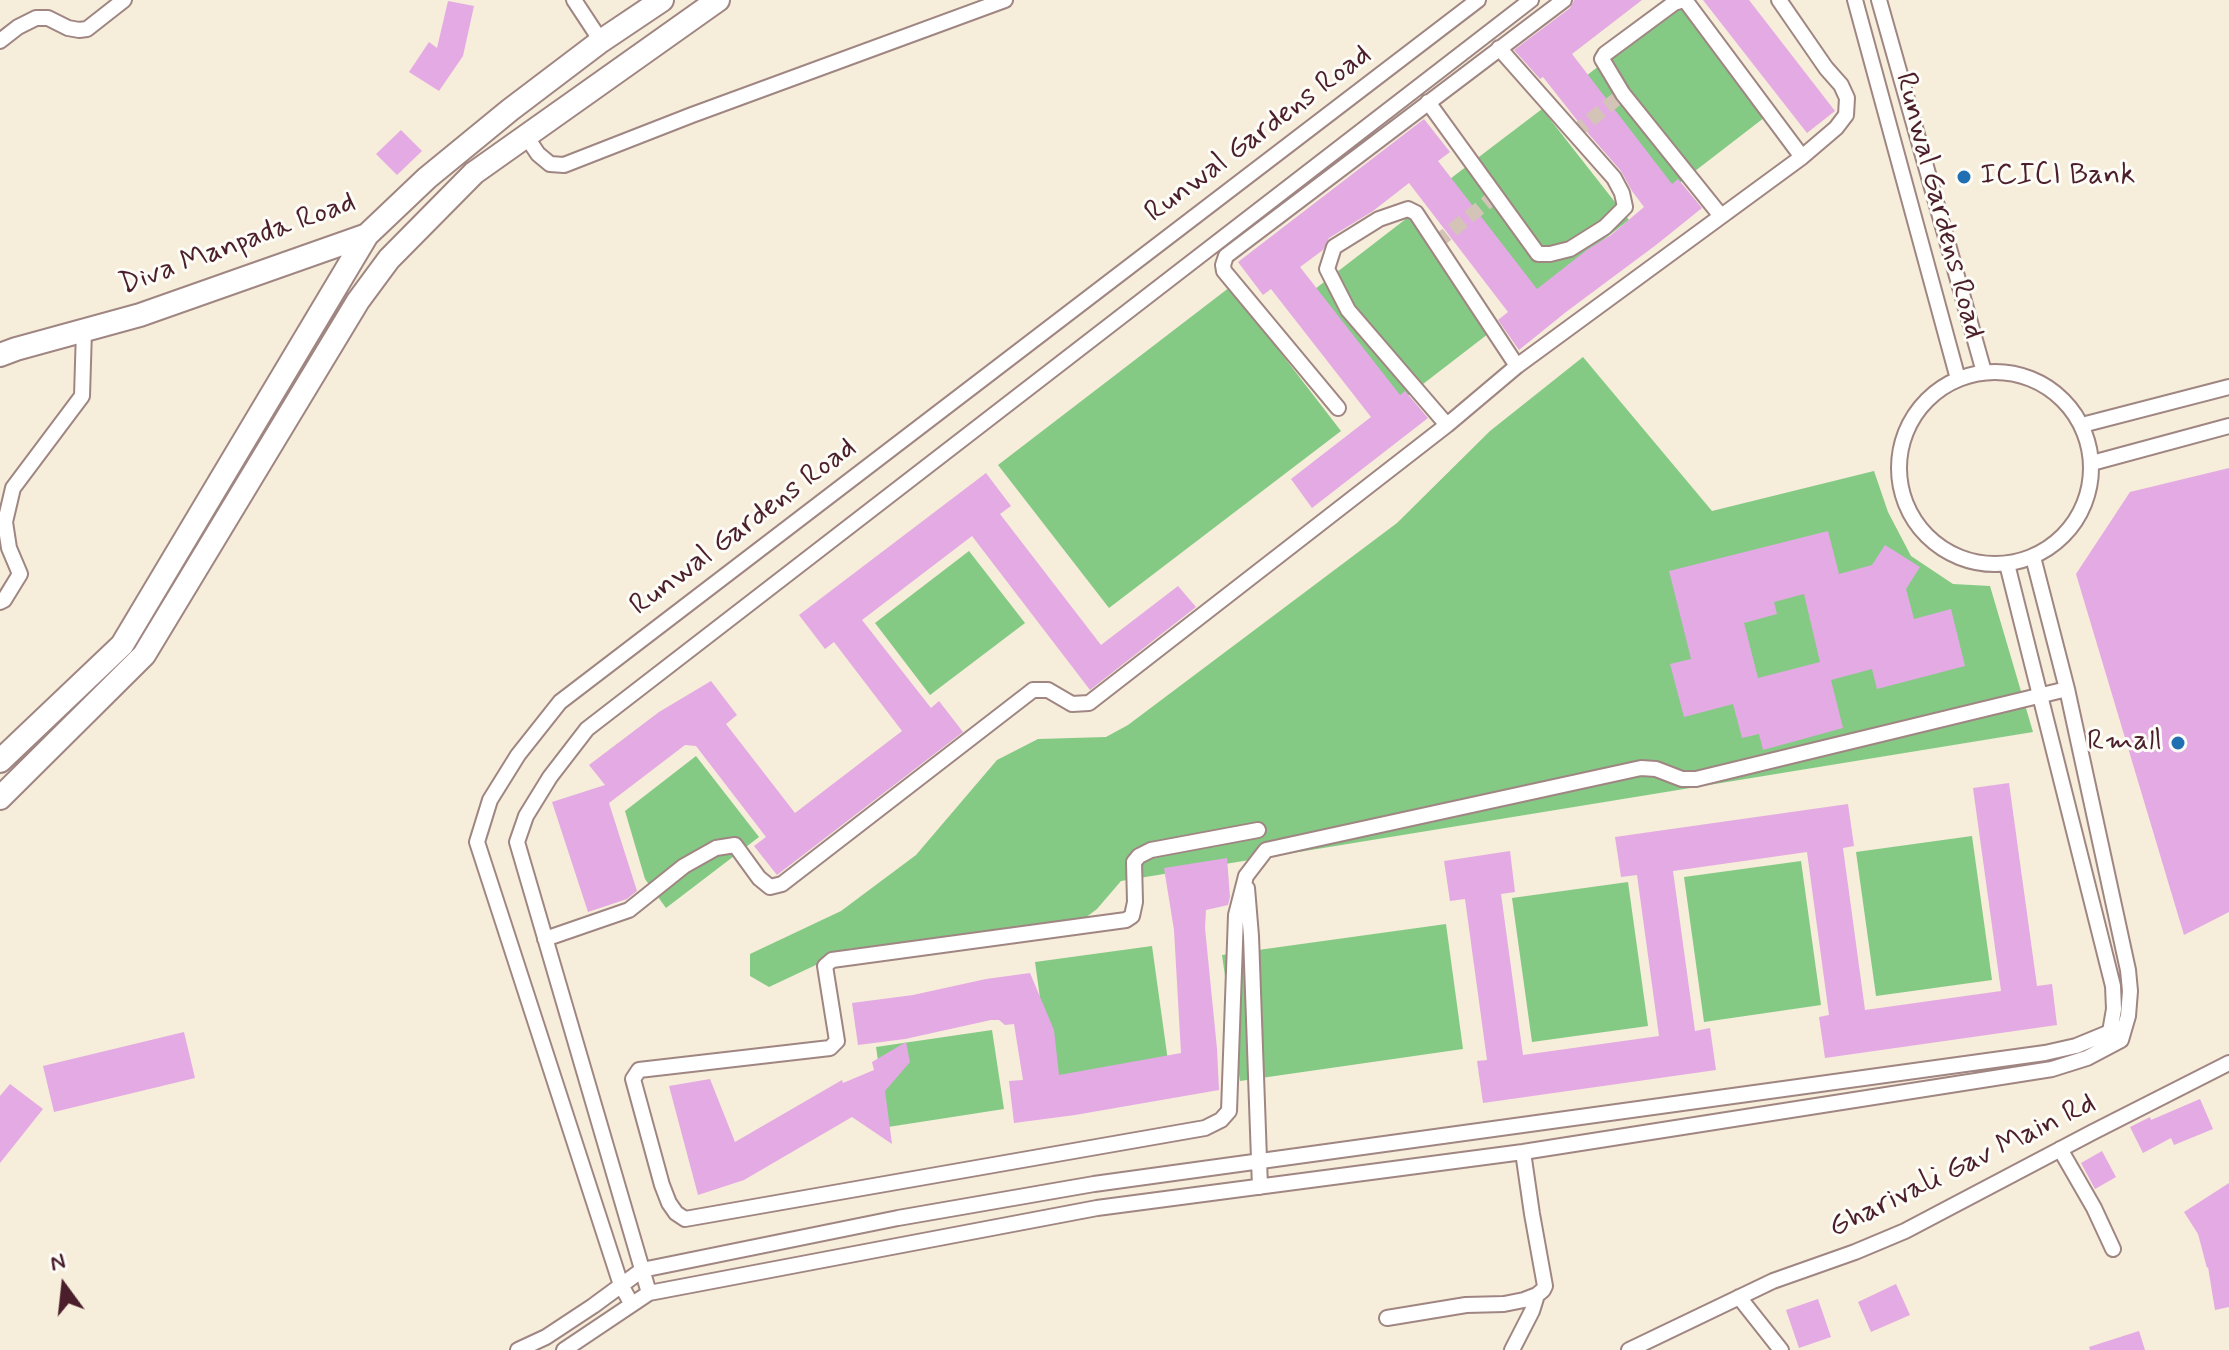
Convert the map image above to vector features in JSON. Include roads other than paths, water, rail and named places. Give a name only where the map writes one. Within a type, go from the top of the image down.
[{"type":"street","points":[[0,41],[36,18],[48,18],[68,28],[87,29],[124,0]]},
{"type":"street","points":[[574,0],[601,41]]},
{"type":"street","name":"Diva Manpada Road","points":[[0,355],[169,306],[367,235],[427,178],[510,110],[601,41],[662,0]]},
{"type":"street","points":[[0,798],[144,655],[358,301],[394,255],[474,173],[718,0]]},
{"type":"street","points":[[526,136],[538,154],[550,164],[564,165],[1005,0]]},
{"type":"street","name":"Runwal Gardens Road","points":[[631,1303],[621,1285],[477,842],[490,800],[518,755],[560,702],[1478,0]]},
{"type":"street","name":"Runwal Gardens Road","points":[[649,1293],[517,842],[526,816],[550,777],[587,729],[1531,0]]},
{"type":"street","points":[[1338,408],[1224,271],[1226,256],[1564,0]]},
{"type":"street","points":[[1721,216],[1623,94],[1602,59],[1674,3],[1684,0],[1802,157]]},
{"type":"street","points":[[545,939],[629,910],[684,866],[716,848],[735,845],[759,878],[770,887],[782,884],[1033,690],[1048,690],[1072,704],[1089,703],[1447,425],[1517,366],[1802,157],[1836,128],[1846,115],[1847,98],[1841,85],[1779,0]]},
{"type":"street","name":"Runwal Gardens Road","points":[[1855,0],[1958,379]]},
{"type":"street","name":"Runwal Gardens Road","points":[[1879,0],[1984,372]]},
{"type":"street","points":[[1428,102],[1538,254],[1570,249],[1605,227],[1625,207],[1614,178],[1499,48]]},
{"type":"street","points":[[1447,425],[1348,310],[1327,269],[1334,247],[1379,219],[1408,209],[1416,213],[1517,366]]},
{"type":"street","points":[[0,761],[122,645],[367,235],[394,255]]},
{"type":"street","points":[[0,602],[20,574],[9,548],[5,522],[13,488],[82,396],[84,330]]},
{"type":"street","name":"Runwal Gardens Road","points":[[1984,372],[2014,373],[2042,383],[2066,401],[2082,425],[2092,463],[2089,492],[2077,519],[2058,541],[2033,557],[2007,564],[1976,563],[1948,552],[1923,533],[1907,507],[1899,478],[1901,447],[1912,419],[1932,395],[1958,379],[1984,372]]},
{"type":"street","points":[[2082,425],[2229,387]]},
{"type":"street","points":[[2092,463],[2229,426]]},
{"type":"street","points":[[564,1350],[649,1293],[1097,1208],[1523,1152],[2052,1069],[2087,1058],[2115,1036],[2128,1016],[2128,970],[2067,689],[2033,557]]},
{"type":"street","points":[[2007,564],[2113,986],[2115,1036]]},
{"type":"street","points":[[1258,830],[1151,850],[1139,856],[1134,862],[1135,902],[1132,916],[1126,920],[832,960],[825,966],[837,1041],[830,1048],[639,1070],[633,1079],[669,1203],[685,1219],[1205,1128],[1221,1120],[1229,1111],[1236,915],[1246,876],[1266,850],[1641,768],[1656,769],[1682,779],[1696,779],[2067,689]]},
{"type":"street","points":[[1246,876],[1260,1187]]},
{"type":"street","points":[[518,1350],[546,1337],[642,1270],[898,1218],[1094,1184],[2045,1053],[2115,1036]]},
{"type":"street","name":"Gharivali Gav Main Rd","points":[[1629,1350],[1773,1281],[1905,1231],[2229,1063]]},
{"type":"street","points":[[2060,1149],[2094,1208],[2113,1249]]},
{"type":"street","points":[[1512,1350],[1537,1295],[1545,1286],[1523,1152]]},
{"type":"street","points":[[1387,1318],[1466,1305],[1504,1304],[1537,1295]]},
{"type":"street","points":[[1739,1297],[1781,1350]]},
{"type":"tunnel","points":[[1574,133],[1623,94]]},
{"type":"tunnel","points":[[1436,243],[1495,196]]},
{"type":"place","name":"ICICI Bank","points":[[1964,177]]},
{"type":"place","name":"Rmall","points":[[2178,743]]}]
